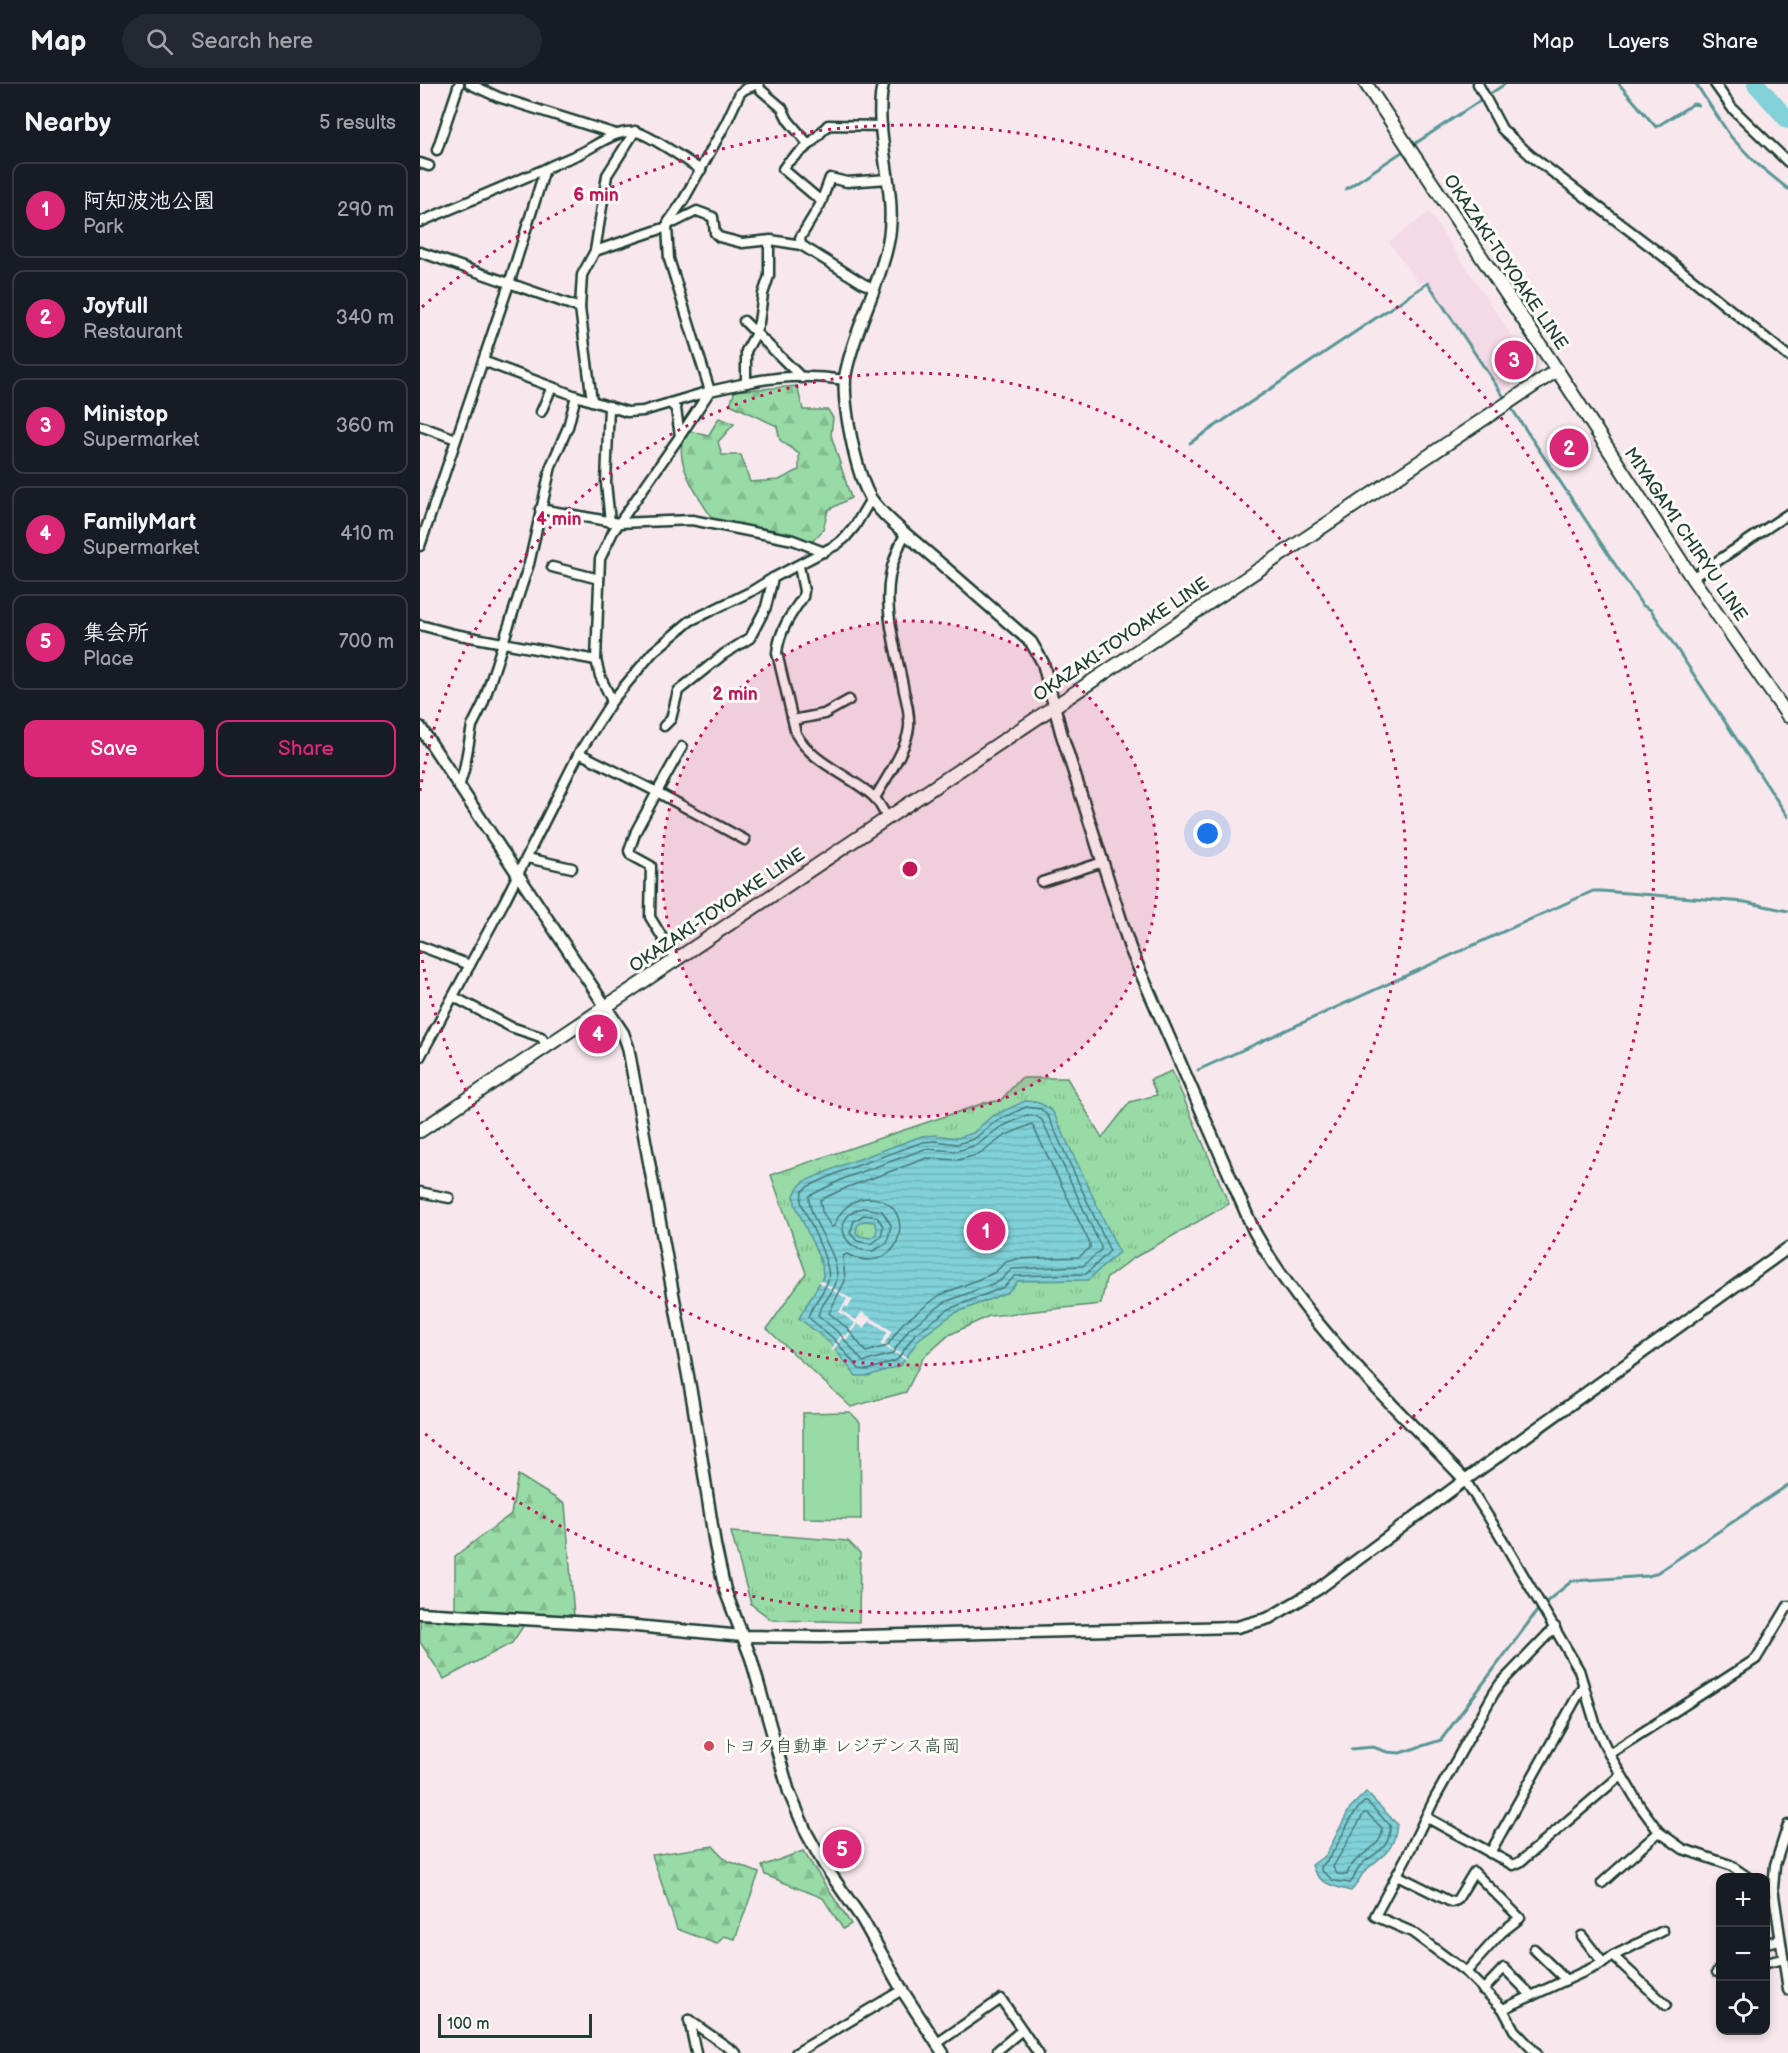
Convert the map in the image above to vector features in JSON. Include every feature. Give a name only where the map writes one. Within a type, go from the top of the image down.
[{"type":"main road","name":"OKAZAKI-TOYOAKE LINE","points":[[420,1131],[1557,370],[1365,84]]},
{"type":"main road","name":"MIYAGAMI CHIRYU LINE","points":[[1557,370],[1692,578],[1788,716]]},
{"type":"street","points":[[437,150],[459,84]]},
{"type":"street","points":[[470,84],[498,97],[616,134]]},
{"type":"street","points":[[710,391],[669,259],[668,225],[701,170],[740,93],[745,89],[758,84],[761,90],[782,108],[788,120],[809,145]]},
{"type":"street","points":[[882,84],[882,126],[891,217],[889,242],[851,353],[844,388],[848,422],[861,475],[871,499],[906,534],[1031,642],[1043,663],[1130,948],[1254,1231],[1270,1261],[1305,1309],[1353,1363],[1465,1480],[1579,1670],[1596,1726],[1609,1754],[1659,1833],[1683,1848],[1730,1864],[1742,1873]]},
{"type":"street","points":[[1478,84],[1502,129],[1530,155],[1671,262],[1788,356]]},
{"type":"street","points":[[1714,84],[1732,108],[1788,162]]},
{"type":"street","points":[[821,201],[783,169],[788,162],[809,145],[825,127],[832,124],[860,127],[882,126]]},
{"type":"street","points":[[592,400],[580,308],[582,275],[595,251],[607,176],[635,132]]},
{"type":"street","points":[[420,222],[545,169],[560,160],[577,155],[616,134],[635,132],[667,148],[701,170]]},
{"type":"street","points":[[420,546],[509,284],[545,169]]},
{"type":"street","points":[[801,245],[802,234],[821,201],[830,178],[847,182],[888,179]]},
{"type":"street","points":[[595,251],[697,212],[713,217],[719,237],[742,243],[769,240],[801,245],[874,288]]},
{"type":"street","points":[[746,382],[746,351],[756,332],[769,276],[769,240]]},
{"type":"street","points":[[420,252],[580,308]]},
{"type":"street","points":[[744,321],[802,378]]},
{"type":"street","points":[[483,361],[576,396],[627,412],[643,411],[746,382],[802,378],[845,380]]},
{"type":"street","points":[[541,412],[552,387]]},
{"type":"street","points":[[612,701],[600,676],[596,660],[600,559],[615,523],[710,391]]},
{"type":"street","points":[[459,787],[465,771],[472,726],[483,704],[529,564],[551,466],[568,427],[576,396]]},
{"type":"street","points":[[670,403],[676,409],[680,435]]},
{"type":"street","points":[[609,406],[606,483],[615,523]]},
{"type":"street","points":[[420,426],[456,439]]},
{"type":"street","points":[[420,1057],[527,858],[579,753],[612,701],[653,652],[690,621],[752,591],[845,538],[871,499]]},
{"type":"street","points":[[540,509],[615,523],[692,520],[792,540],[824,552]]},
{"type":"street","points":[[1692,578],[1788,514]]},
{"type":"street","points":[[875,798],[904,745],[909,726],[902,676],[889,615],[888,580],[889,570],[906,534]]},
{"type":"street","points":[[798,566],[804,591],[803,597],[784,628],[778,641],[777,653],[800,740],[828,766],[875,798],[887,817]]},
{"type":"street","points":[[552,567],[600,579]]},
{"type":"street","points":[[664,726],[671,719],[678,691],[724,654],[750,638],[766,607],[773,578]]},
{"type":"street","points":[[420,625],[454,634],[596,660]]},
{"type":"street","points":[[793,720],[824,714],[849,700]]},
{"type":"street","points":[[420,727],[606,1006],[623,1033],[628,1047],[693,1403],[715,1545],[725,1590],[751,1658],[789,1792],[807,1834],[825,1866],[862,1919],[940,2049],[1000,1999],[1038,2053]]},
{"type":"street","points":[[676,960],[650,917],[651,866],[631,855],[629,851],[636,831],[682,747]]},
{"type":"street","points":[[579,753],[745,840]]},
{"type":"street","points":[[527,858],[572,868]]},
{"type":"street","points":[[1042,882],[1103,862]]},
{"type":"street","points":[[420,946],[470,965]]},
{"type":"street","points":[[454,997],[511,1027],[541,1037],[548,1046]]},
{"type":"street","points":[[420,1192],[449,1198]]},
{"type":"street","points":[[420,1613],[625,1625],[742,1636],[833,1637],[1237,1627],[1269,1618],[1318,1589],[1465,1480],[1788,1248]]},
{"type":"street","points":[[1609,1754],[1756,1659],[1788,1606]]},
{"type":"street","points":[[1536,2053],[1514,2030],[1503,2009],[1466,1972],[1412,1932],[1375,1916],[1434,1800],[1500,1684],[1555,1627]]},
{"type":"street","points":[[1490,1853],[1583,1686]]},
{"type":"street","points":[[1426,1817],[1513,1865],[1520,1862],[1621,1775]]},
{"type":"street","points":[[1770,1883],[1788,1825]]},
{"type":"street","points":[[1602,1883],[1659,1833]]},
{"type":"street","points":[[1396,1875],[1450,1902],[1457,1900],[1474,1872],[1520,1918],[1502,1932],[1466,1972]]},
{"type":"street","points":[[1770,1892],[1788,1990]]},
{"type":"street","points":[[1503,2009],[1604,1963],[1613,1956],[1663,1931]]},
{"type":"street","points":[[1582,1936],[1604,1963]]},
{"type":"street","points":[[1770,1942],[1779,1941]]},
{"type":"street","points":[[1534,1949],[1566,1980]]},
{"type":"street","points":[[1613,1956],[1666,2005]]},
{"type":"street","points":[[1770,1962],[1783,1959]]},
{"type":"street","points":[[1483,1990],[1504,1968],[1532,1996]]},
{"type":"street","points":[[796,2053],[903,1990]]},
{"type":"street","points":[[696,2053],[689,2020],[736,2053]]},
{"type":"street","points":[[998,2050],[1022,2030]]},
{"type":"shaded area","points":[[1429,212],[1528,360],[1527,374],[1499,394],[1425,281],[1419,284],[1389,242]]},
{"type":"green space","points":[[797,386],[803,410],[828,410],[833,418],[831,435],[851,498],[828,510],[823,530],[811,543],[713,520],[693,488],[683,464],[682,441],[687,430],[708,436],[719,418],[734,424],[718,442],[722,455],[741,455],[750,482],[779,480],[799,470],[799,454],[780,440],[777,426],[730,404],[735,391]]},
{"type":"green space","points":[[1172,1071],[1229,1204],[1132,1259],[1106,1279],[1101,1304],[989,1316],[949,1335],[923,1358],[906,1392],[851,1407],[767,1329],[806,1273],[771,1175],[987,1102],[1000,1101],[1021,1078],[1067,1078],[1102,1138],[1130,1102],[1157,1095],[1150,1080]]},
{"type":"green space","points":[[850,1412],[860,1422],[861,1519],[803,1518],[803,1413]]},
{"type":"green space","points":[[518,1475],[565,1504],[574,1616],[455,1610],[455,1556],[511,1514]]},
{"type":"green space","points":[[731,1532],[848,1541],[860,1553],[859,1622],[772,1620],[751,1604]]},
{"type":"green space","points":[[420,1619],[524,1625],[512,1643],[444,1679],[420,1642]]},
{"type":"green space","points":[[713,1846],[726,1860],[759,1873],[735,1939],[724,1936],[717,1944],[677,1929],[652,1855]]},
{"type":"green space","points":[[803,1851],[851,1924],[843,1929],[823,1898],[765,1875],[762,1866]]},
{"type":"water","points":[[1025,1101],[1040,1104],[1053,1112],[1119,1252],[1088,1280],[1018,1281],[1008,1292],[953,1314],[919,1339],[901,1365],[868,1376],[856,1376],[830,1343],[799,1318],[823,1277],[822,1264],[795,1204],[794,1196],[797,1189],[803,1182],[840,1166],[922,1136],[957,1138],[973,1133],[991,1117]],"holes":[[[864,1221],[874,1222],[877,1228],[876,1234],[870,1238],[860,1236],[856,1232],[858,1224]]]},
{"type":"water","points":[[1366,1792],[1397,1824],[1396,1834],[1391,1847],[1365,1871],[1351,1891],[1322,1880],[1312,1865],[1326,1855],[1350,1808]]},
{"type":"pier","points":[[820,1280],[853,1300],[842,1311],[856,1320],[862,1312],[892,1331],[884,1344],[907,1358],[906,1360],[880,1344],[888,1332],[870,1321],[864,1328],[857,1324],[846,1340],[842,1338],[833,1351],[831,1350],[842,1334],[846,1336],[855,1323],[839,1312],[847,1299],[819,1282]]},
{"type":"waterway","points":[[1410,147],[1505,84]]},
{"type":"waterway","points":[[1619,84],[1656,127],[1693,104],[1698,105]]},
{"type":"waterway","points":[[1696,84],[1731,137],[1756,163],[1788,189]]},
{"type":"waterway","points":[[1756,84],[1788,120]]},
{"type":"waterway","points":[[1346,189],[1405,150]]},
{"type":"waterway","points":[[1190,443],[1428,283],[1506,400]]},
{"type":"waterway","points":[[1510,406],[1642,605],[1651,610],[1788,817]]},
{"type":"waterway","points":[[1198,1070],[1593,891],[1745,902],[1788,911]]},
{"type":"waterway","points":[[1351,1749],[1373,1747],[1387,1752],[1400,1753],[1441,1740],[1540,1607],[1572,1581],[1655,1574],[1788,1485]]},
{"type":"place","name":"Ministop","points":[[1514,360]]},
{"type":"place","name":"Joyfull","points":[[1569,448]]},
{"type":"place","name":"FamilyMart","points":[[598,1034]]},
{"type":"place","name":"阿知波池公園","points":[[986,1231]]},
{"type":"place","name":"トヨタ自動車 レジデンス高岡","points":[[709,1746]]},
{"type":"place","name":"集会所","points":[[842,1849]]}]
